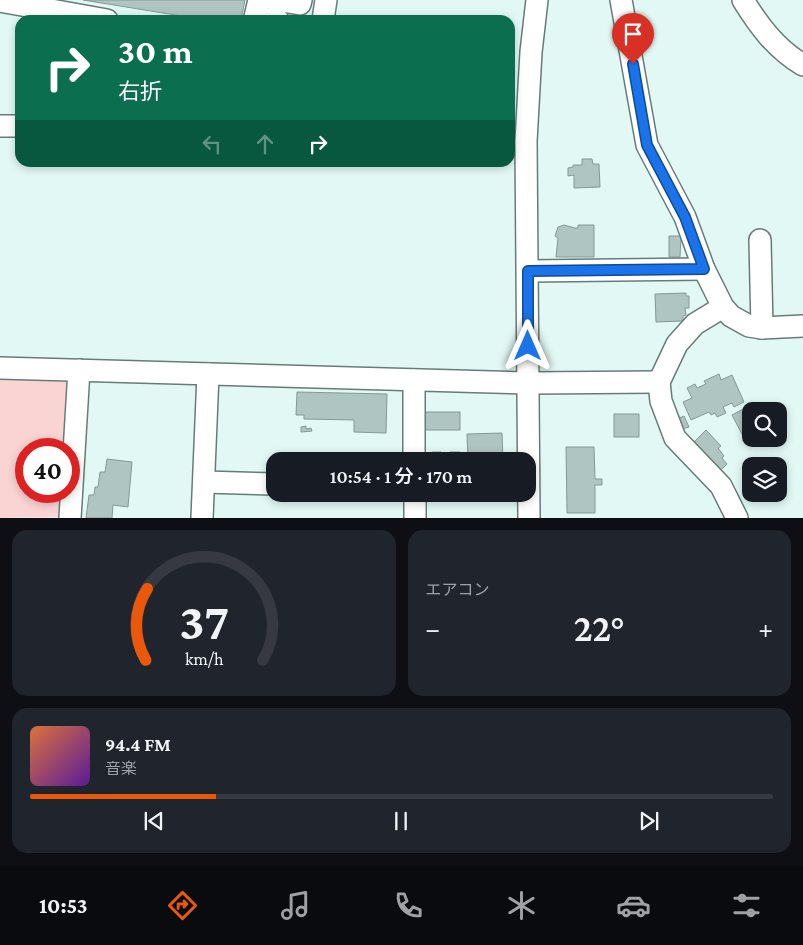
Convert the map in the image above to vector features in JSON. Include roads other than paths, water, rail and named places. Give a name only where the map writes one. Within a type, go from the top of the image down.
[{"type":"street","points":[[256,15],[258,0]]},
{"type":"street","points":[[275,0],[300,4],[302,0]]},
{"type":"street","points":[[301,15],[302,0]]},
{"type":"street","points":[[324,15],[326,0]]},
{"type":"street","points":[[529,518],[528,271],[518,141],[531,52],[536,0]]},
{"type":"street","points":[[621,0],[647,145],[685,217],[704,269],[723,308],[731,316],[749,326],[762,328],[803,326]]},
{"type":"street","points":[[743,0],[773,43],[803,64]]},
{"type":"street","points":[[0,1],[79,15]]},
{"type":"street","points":[[0,126],[15,126]]},
{"type":"street","points":[[760,240],[762,328]]},
{"type":"street","points":[[528,271],[704,269]]},
{"type":"street","points":[[723,308],[695,324],[677,344],[659,382],[661,401],[676,438],[721,486],[737,518]]},
{"type":"street","points":[[0,368],[528,383],[659,382]]},
{"type":"street","points":[[70,518],[79,370]]},
{"type":"street","points":[[202,518],[208,374]]},
{"type":"street","points":[[414,380],[414,452]]},
{"type":"street","points":[[204,482],[266,484]]},
{"type":"street","points":[[414,502],[415,518]]}]
